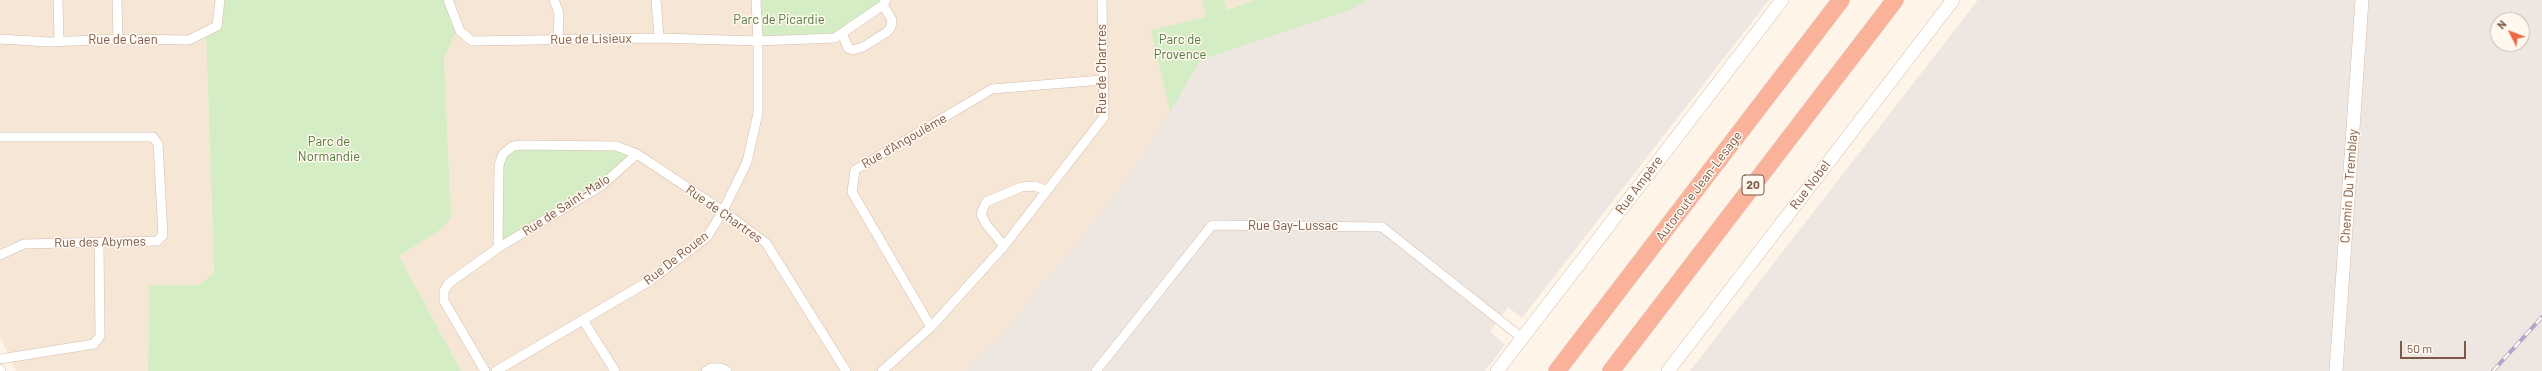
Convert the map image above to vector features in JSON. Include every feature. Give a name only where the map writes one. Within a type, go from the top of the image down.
[{"type":"highway","name":"Autoroute Jean-Lesage","points":[[1557,371],[1841,0]]},
{"type":"highway","name":"20","points":[[1611,371],[1895,0]]},
{"type":"street","points":[[58,0],[59,41]]},
{"type":"street","points":[[117,0],[118,39]]},
{"type":"street","name":"Rue de Caen","points":[[0,40],[189,40],[217,26],[220,0]]},
{"type":"street","name":"Rue de Lisieux","points":[[448,0],[460,31],[472,41],[659,38],[758,41],[835,38],[884,2]]},
{"type":"street","points":[[554,0],[559,13],[558,40]]},
{"type":"street","points":[[656,0],[659,38]]},
{"type":"street","name":"Rue De Rouen","points":[[496,371],[650,280],[707,237],[723,211],[747,162],[758,113],[758,41],[756,0]]},
{"type":"street","name":"Rue de Chartres","points":[[882,371],[931,327],[1004,246],[1104,117],[1102,80],[1102,0]]},
{"type":"street","name":"Rue Ampère","points":[[1497,371],[1782,0]]},
{"type":"street","name":"Rue Nobel","points":[[1668,371],[1953,0]]},
{"type":"street","name":"Chemin Du Tremblay","points":[[2336,371],[2362,0]]},
{"type":"street","points":[[842,33],[848,48],[853,50],[863,47],[887,32],[891,27],[892,20],[884,2]]},
{"type":"street","name":"Rue d'Angoulême","points":[[931,327],[852,192],[855,170],[992,89],[1102,80]]},
{"type":"street","name":"Rue des Abymes","points":[[0,137],[153,136],[158,144],[163,235],[157,241],[24,244],[0,255]]},
{"type":"street","points":[[498,248],[499,165],[503,154],[513,146],[616,146],[637,154]]},
{"type":"street","name":"Rue de Chartres","points":[[637,154],[723,211],[766,243],[846,371]]},
{"type":"street","name":"Rue de Saint-Malo","points":[[485,371],[444,301],[444,291],[449,283],[498,248],[601,186],[637,154]]},
{"type":"street","points":[[1004,246],[986,224],[981,214],[986,202],[1021,187],[1035,186],[1047,191]]},
{"type":"street","name":"Rue Gay-Lussac","points":[[1096,371],[1212,225],[1382,227],[1522,338]]},
{"type":"street","points":[[0,359],[94,344],[100,336],[99,243]]},
{"type":"street","points":[[583,320],[615,371]]},
{"type":"street","points":[[706,371],[716,368],[727,371]]},
{"type":"shaded area","points":[[0,0],[220,0],[217,26],[206,33],[214,273],[199,285],[149,285],[148,371],[16,371],[0,337]]},
{"type":"shaded area","points":[[448,0],[1202,0],[1207,17],[1151,30],[1170,112],[1143,156],[1079,241],[1049,274],[1005,332],[964,371],[461,371],[399,256],[444,226],[451,216],[444,58],[455,34]]},
{"type":"shaded area","points":[[1223,0],[1254,0],[1226,10]]},
{"type":"shaded area","points":[[1367,0],[1769,0],[1522,318],[1508,307],[1490,331],[1505,345],[1485,371],[964,371],[1005,332],[1049,274],[1079,241],[1143,156],[1201,60],[1350,10]]},
{"type":"shaded area","points":[[1978,0],[2542,0],[2542,371],[1690,371]]},
{"type":"green space","name":"Parc de Normandie","points":[[220,0],[448,0],[460,31],[455,34],[444,58],[451,216],[444,227],[399,256],[461,371],[148,371],[149,285],[199,285],[214,273],[206,33],[217,26]]},
{"type":"green space","name":"Parc de Picardie","points":[[753,0],[885,0],[835,38],[758,41]]},
{"type":"green space","name":"Parc de Provence","points":[[1202,0],[1223,0],[1227,10],[1254,0],[1367,0],[1350,10],[1201,60],[1170,112],[1151,30],[1206,17]]},
{"type":"green space","points":[[513,146],[616,146],[637,154],[601,186],[498,248],[499,165]]},
{"type":"railway","points":[[2493,371],[2542,317]]}]
